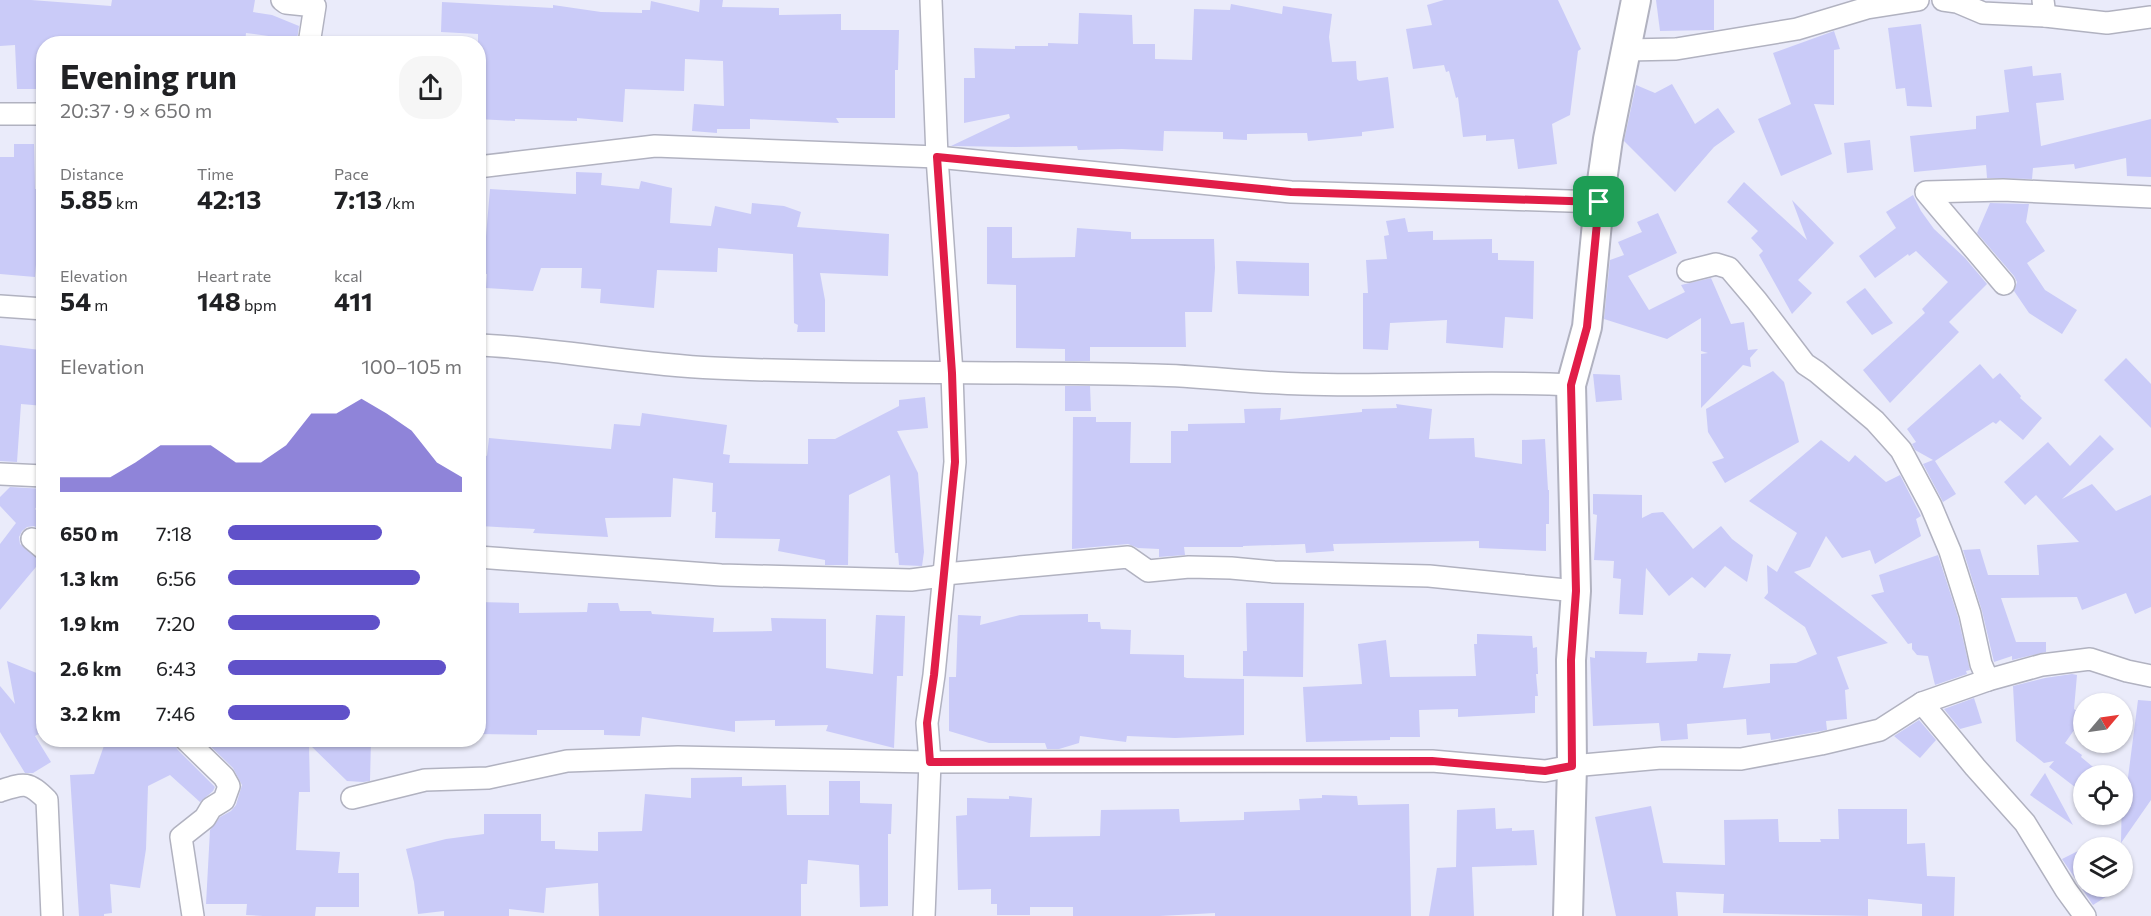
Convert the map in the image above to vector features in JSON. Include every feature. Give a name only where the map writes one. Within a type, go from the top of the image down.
[{"type":"street","points":[[282,0],[286,3],[316,5],[310,36]]},
{"type":"street","points":[[924,916],[930,762],[927,723],[945,574],[955,462],[952,373],[937,157],[931,0]]},
{"type":"street","points":[[1568,916],[1572,766],[1571,660],[1576,591],[1571,385],[1587,327],[1599,202],[1608,139],[1636,0]]},
{"type":"street","points":[[1627,50],[1676,49],[1786,31],[1867,8],[1918,0]]},
{"type":"street","points":[[1943,0],[1957,2],[1983,13],[2044,8],[2108,23],[2151,17]]},
{"type":"street","points":[[0,114],[36,114]]},
{"type":"street","points":[[486,166],[655,146],[937,157],[1291,192],[1599,202]]},
{"type":"street","points":[[2004,284],[1926,192],[2003,190],[2151,197]]},
{"type":"street","points":[[1688,271],[1716,264],[1729,268],[1805,364],[1875,421],[1901,450],[1931,506],[1950,551],[1988,680]]},
{"type":"street","points":[[0,306],[36,308]]},
{"type":"street","points":[[486,345],[711,368],[850,372],[1156,375],[1301,384],[1518,382],[1571,385]]},
{"type":"street","points":[[0,474],[36,476]]},
{"type":"street","points":[[486,559],[721,575],[911,580],[945,574],[1128,557],[1148,571],[1189,567],[1231,567],[1274,572],[1429,576],[1576,591]]},
{"type":"street","points":[[352,798],[425,780],[488,778],[567,761],[678,757],[930,762],[1432,761],[1545,771],[1572,766],[1660,758],[1741,759],[1880,730],[1923,703],[1988,680],[2042,665],[2090,659],[2151,676]]},
{"type":"street","points":[[1923,703],[1980,774],[2025,824],[2085,916]]},
{"type":"street","points":[[193,747],[224,777],[229,786],[224,800],[211,808],[205,818],[181,837],[193,916]]},
{"type":"street","points":[[0,791],[28,784],[47,800],[52,916]]},
{"type":"building","points":[[0,0],[111,6],[112,0],[255,0],[253,12],[272,15],[299,26],[298,36],[246,33],[246,36],[36,36],[36,89],[17,89],[15,45],[0,46]]},
{"type":"building","points":[[700,0],[723,0],[722,7],[779,8],[779,15],[841,14],[841,30],[899,30],[898,70],[895,70],[895,118],[836,118],[839,123],[750,119],[750,129],[717,129],[717,133],[692,131],[694,104],[724,106],[723,61],[685,59],[684,91],[625,89],[623,122],[577,118],[577,121],[486,119],[486,36],[441,32],[442,2],[553,8],[553,5],[601,12],[642,13],[642,10],[650,10],[651,1],[699,12]]},
{"type":"building","points":[[1444,0],[1558,0],[1581,49],[1578,51],[1570,115],[1552,124],[1557,164],[1518,169],[1514,139],[1486,141],[1486,135],[1463,137],[1458,97],[1456,98],[1449,71],[1446,72],[1444,65],[1413,69],[1406,29],[1432,25],[1427,5]]},
{"type":"building","points":[[1656,0],[1714,0],[1714,30],[1660,31]]},
{"type":"building","points":[[1231,4],[1282,14],[1283,6],[1332,14],[1329,37],[1332,62],[1356,61],[1359,81],[1388,77],[1394,128],[1362,132],[1362,136],[1308,141],[1307,133],[1247,134],[1247,140],[1223,139],[1223,132],[1164,131],[1163,151],[1078,150],[1077,146],[951,146],[1010,118],[1009,114],[964,123],[964,78],[975,78],[974,48],[1015,49],[1015,46],[1048,46],[1048,43],[1078,44],[1079,13],[1132,15],[1133,44],[1155,44],[1155,59],[1192,60],[1194,9],[1230,10]]},
{"type":"building","points":[[1921,24],[1932,107],[1907,106],[1905,88],[1896,89],[1888,28]]},
{"type":"building","points":[[1834,31],[1840,49],[1834,50],[1834,105],[1814,104],[1832,154],[1781,176],[1758,119],[1791,104],[1773,53]]},
{"type":"building","points":[[2032,66],[2033,76],[2061,73],[2064,100],[2036,103],[2041,146],[2151,119],[2151,177],[2127,176],[2126,158],[2075,169],[2074,164],[2033,168],[2032,179],[1987,178],[1986,165],[1914,172],[1910,136],[1976,129],[1976,116],[2009,112],[2004,70]]},
{"type":"building","points":[[1672,84],[1695,124],[1718,108],[1735,132],[1714,147],[1675,192],[1624,141],[1636,85],[1655,93]]},
{"type":"building","points":[[1870,140],[1873,170],[1847,173],[1844,143]]},
{"type":"building","points":[[14,144],[34,144],[35,277],[0,274],[0,157],[14,157]]},
{"type":"building","points":[[576,172],[602,173],[601,185],[639,189],[641,181],[672,188],[670,223],[711,226],[715,206],[751,214],[752,203],[784,206],[801,212],[797,227],[889,234],[888,276],[820,273],[825,300],[825,332],[797,332],[798,325],[794,323],[793,254],[718,248],[717,272],[657,270],[654,308],[600,303],[601,289],[581,288],[582,268],[541,268],[533,291],[486,288],[486,236],[490,189],[576,194]]},
{"type":"building","points":[[1744,182],[1807,240],[1792,200],[1834,243],[1798,280],[1812,293],[1792,314],[1759,255],[1763,251],[1751,238],[1758,231],[1727,202]]},
{"type":"building","points":[[1913,195],[1934,229],[1965,258],[1987,284],[1949,322],[1959,332],[1890,403],[1863,370],[1925,313],[1922,309],[1948,282],[1916,251],[1909,256],[1908,254],[1875,278],[1859,256],[1896,228],[1886,212]]},
{"type":"building","points":[[1990,203],[2029,204],[2026,222],[2045,251],[2027,263],[2045,290],[2077,310],[2062,334],[2029,313],[2014,291],[2017,282],[2014,276],[1977,233]]},
{"type":"building","points":[[1658,213],[1677,253],[1628,276],[1649,310],[1685,292],[1681,285],[1711,278],[1731,324],[1744,322],[1748,350],[1758,349],[1750,358],[1751,367],[1743,365],[1701,408],[1701,354],[1708,353],[1701,351],[1701,318],[1667,339],[1604,319],[1610,260],[1624,255],[1618,242],[1642,232],[1637,222]]},
{"type":"building","points":[[1405,218],[1408,232],[1433,231],[1433,240],[1492,239],[1492,253],[1498,253],[1498,260],[1534,261],[1533,319],[1505,317],[1503,348],[1446,343],[1447,320],[1390,323],[1388,350],[1363,349],[1363,293],[1368,293],[1366,260],[1387,259],[1384,236],[1389,235],[1386,221]]},
{"type":"building","points":[[987,227],[1012,227],[1012,258],[1075,257],[1077,228],[1131,232],[1131,239],[1214,239],[1212,312],[1185,312],[1186,347],[1090,347],[1090,361],[1065,361],[1065,349],[1016,348],[1016,285],[987,284]]},
{"type":"building","points":[[1236,261],[1309,263],[1309,296],[1238,294]]},
{"type":"building","points":[[1865,288],[1893,323],[1872,335],[1846,302]]},
{"type":"building","points":[[0,345],[36,350],[36,405],[21,404],[17,462],[0,461]]},
{"type":"building","points":[[2126,358],[2151,384],[2151,428],[2104,380]]},
{"type":"building","points":[[1980,364],[1993,379],[2000,373],[2021,396],[2020,398],[2042,418],[2023,440],[2000,420],[1996,424],[1993,422],[1935,461],[1956,494],[1943,502],[1923,464],[1933,460],[1915,450],[1912,444],[1916,442],[1907,429]]},
{"type":"building","points":[[1773,371],[1784,382],[1799,442],[1725,483],[1712,462],[1724,458],[1708,432],[1706,409]]},
{"type":"building","points":[[1593,374],[1620,375],[1622,400],[1596,402]]},
{"type":"building","points":[[1065,386],[1090,386],[1091,411],[1065,411]]},
{"type":"building","points":[[925,397],[928,428],[897,431],[918,473],[924,552],[922,566],[899,565],[898,553],[895,553],[890,475],[849,495],[848,565],[825,565],[825,560],[778,551],[780,539],[715,538],[716,512],[712,512],[713,483],[673,478],[671,517],[605,518],[608,537],[533,533],[535,529],[486,526],[486,456],[489,438],[611,449],[614,424],[640,426],[642,413],[727,425],[723,454],[730,455],[729,463],[808,464],[808,439],[835,439],[899,406],[899,400]]},
{"type":"building","points":[[1396,404],[1432,409],[1429,439],[1474,438],[1475,457],[1522,464],[1522,440],[1545,439],[1549,490],[1546,551],[1479,548],[1479,541],[1333,544],[1334,551],[1306,553],[1305,544],[1184,547],[1185,555],[1159,557],[1159,549],[1138,548],[1128,544],[1072,549],[1073,417],[1096,417],[1096,422],[1131,422],[1130,463],[1171,463],[1171,431],[1188,431],[1188,424],[1245,423],[1244,409],[1281,408],[1280,420],[1362,412],[1362,409],[1397,408]]},
{"type":"building","points":[[2100,435],[2114,449],[2062,499],[2092,484],[2116,511],[2151,495],[2151,607],[2135,614],[2126,593],[2082,610],[2077,597],[2001,598],[2016,642],[2046,642],[2046,652],[2012,660],[2012,656],[1994,662],[1982,611],[1963,550],[1980,549],[1988,575],[2039,575],[2037,545],[2079,542],[2036,495],[2025,505],[2004,482],[2048,442],[2070,466]]},
{"type":"building","points":[[1821,440],[1849,462],[1855,455],[1886,482],[1900,475],[1921,516],[1916,519],[1921,536],[1875,564],[1870,550],[1842,558],[1826,536],[1810,567],[1794,572],[1888,643],[1837,657],[1849,689],[1845,690],[1847,719],[1826,721],[1827,730],[1771,740],[1770,733],[1747,735],[1746,719],[1687,724],[1688,739],[1661,741],[1659,723],[1593,726],[1590,657],[1595,658],[1595,651],[1647,652],[1646,663],[1697,661],[1698,653],[1731,654],[1723,688],[1770,683],[1770,664],[1796,663],[1817,654],[1805,627],[1764,598],[1768,593],[1767,565],[1777,572],[1797,533],[1749,501]]},
{"type":"building","points":[[10,487],[36,489],[36,527],[27,527],[19,537],[20,544],[36,557],[36,567],[0,610],[0,544],[16,523],[0,506],[0,497]]},
{"type":"building","points":[[1593,494],[1642,495],[1642,518],[1652,513],[1663,512],[1693,549],[1721,526],[1732,539],[1753,555],[1747,582],[1725,566],[1705,588],[1692,577],[1669,596],[1646,568],[1643,615],[1619,614],[1621,579],[1613,578],[1614,561],[1594,560],[1597,515],[1593,514]]},
{"type":"building","points":[[1938,555],[1958,617],[1970,670],[1966,671],[1967,674],[1935,685],[1928,656],[1917,655],[1912,649],[1912,643],[1908,644],[1871,595],[1884,592],[1879,575]]},
{"type":"building","points":[[486,602],[519,603],[519,613],[587,612],[588,603],[618,603],[620,611],[651,611],[652,614],[714,618],[713,632],[772,631],[771,618],[826,619],[826,668],[873,674],[876,615],[905,616],[903,676],[897,676],[894,748],[826,731],[828,725],[775,726],[775,720],[735,721],[735,732],[642,717],[640,736],[604,735],[604,730],[537,730],[537,735],[486,734]]},
{"type":"building","points":[[1246,603],[1304,603],[1303,677],[1243,676],[1243,651],[1247,651]]},
{"type":"building","points":[[1088,614],[1088,622],[1100,622],[1101,629],[1131,630],[1130,654],[1184,655],[1184,677],[1244,679],[1244,735],[1175,738],[1127,736],[1126,742],[1080,736],[1079,743],[1059,749],[1047,749],[1045,743],[989,743],[949,731],[949,677],[956,677],[958,615],[981,616],[980,625],[1020,615]]},
{"type":"building","points":[[1477,634],[1532,636],[1533,648],[1537,647],[1538,696],[1535,696],[1535,713],[1458,717],[1458,709],[1419,710],[1420,737],[1306,742],[1303,687],[1362,684],[1358,644],[1386,640],[1390,677],[1476,676],[1474,644],[1477,644]]},
{"type":"building","points":[[7,661],[36,673],[36,747],[42,747],[51,762],[33,773],[25,773],[0,732],[0,686],[15,704]]},
{"type":"building","points":[[2077,675],[2075,693],[2073,693],[2073,732],[2065,743],[2073,749],[2073,753],[2079,753],[2091,765],[2073,765],[2073,786],[2049,767],[2054,761],[2044,763],[2016,741],[2013,686],[2045,678]]},
{"type":"building","points":[[1974,698],[1982,723],[1960,729],[1944,709]]},
{"type":"building","points":[[2138,700],[2151,701],[2151,800],[2125,837],[2121,837],[2121,825],[2133,825],[2133,765],[2130,765],[2133,753]]},
{"type":"building","points":[[1919,720],[1936,740],[1920,758],[1894,736]]},
{"type":"building","points":[[104,747],[176,747],[215,787],[200,802],[170,775],[148,786],[146,849],[140,888],[110,884],[112,913],[104,914],[104,916],[79,916],[70,775],[94,774]]},
{"type":"building","points":[[211,747],[309,747],[310,792],[299,792],[296,850],[340,852],[338,873],[359,873],[359,907],[316,907],[315,916],[263,916],[246,915],[247,904],[206,904],[210,830],[220,817],[236,805],[242,785],[233,768]]},
{"type":"building","points":[[312,747],[371,747],[370,781],[347,781]]},
{"type":"building","points":[[2045,773],[2073,825],[2030,795]]},
{"type":"building","points":[[742,777],[742,786],[786,785],[787,815],[829,815],[829,781],[860,781],[860,803],[892,804],[891,834],[888,834],[888,906],[860,907],[859,865],[808,860],[807,884],[801,884],[801,916],[599,916],[598,883],[546,888],[544,913],[509,909],[509,916],[444,916],[444,911],[418,914],[414,882],[406,849],[446,839],[484,834],[484,814],[541,814],[541,841],[555,841],[555,849],[598,851],[598,832],[642,831],[645,794],[691,798],[691,778]]},
{"type":"building","points":[[1322,795],[1357,796],[1358,805],[1409,804],[1411,916],[1215,916],[1215,913],[1160,916],[1073,916],[1073,907],[1030,907],[1030,915],[997,915],[997,904],[991,904],[991,889],[958,890],[956,816],[967,815],[967,798],[1009,799],[1009,796],[1032,798],[1030,837],[1100,836],[1101,810],[1179,809],[1180,822],[1244,820],[1244,812],[1300,810],[1299,799],[1322,798]]},
{"type":"building","points":[[1651,806],[1663,863],[1725,865],[1724,820],[1778,819],[1779,842],[1821,842],[1820,839],[1839,839],[1838,809],[1907,809],[1907,844],[1925,843],[1927,876],[1955,877],[1954,916],[1922,916],[1922,904],[1868,899],[1868,916],[1723,913],[1724,894],[1676,892],[1678,916],[1616,916],[1595,817]]},
{"type":"building","points":[[1495,808],[1496,829],[1534,830],[1537,865],[1472,867],[1474,916],[1429,916],[1437,868],[1456,867],[1457,810]]},
{"type":"building","points":[[2073,854],[2073,875],[2062,859]]},
{"type":"building","points":[[2088,897],[2106,897],[2093,905]]},
{"type":"route","points":[[937,157],[1291,192],[1599,202],[1587,327],[1571,385],[1576,591],[1571,660],[1572,766],[1545,771],[1432,761],[930,762],[927,723],[945,574],[955,462],[952,373],[937,157]]}]
